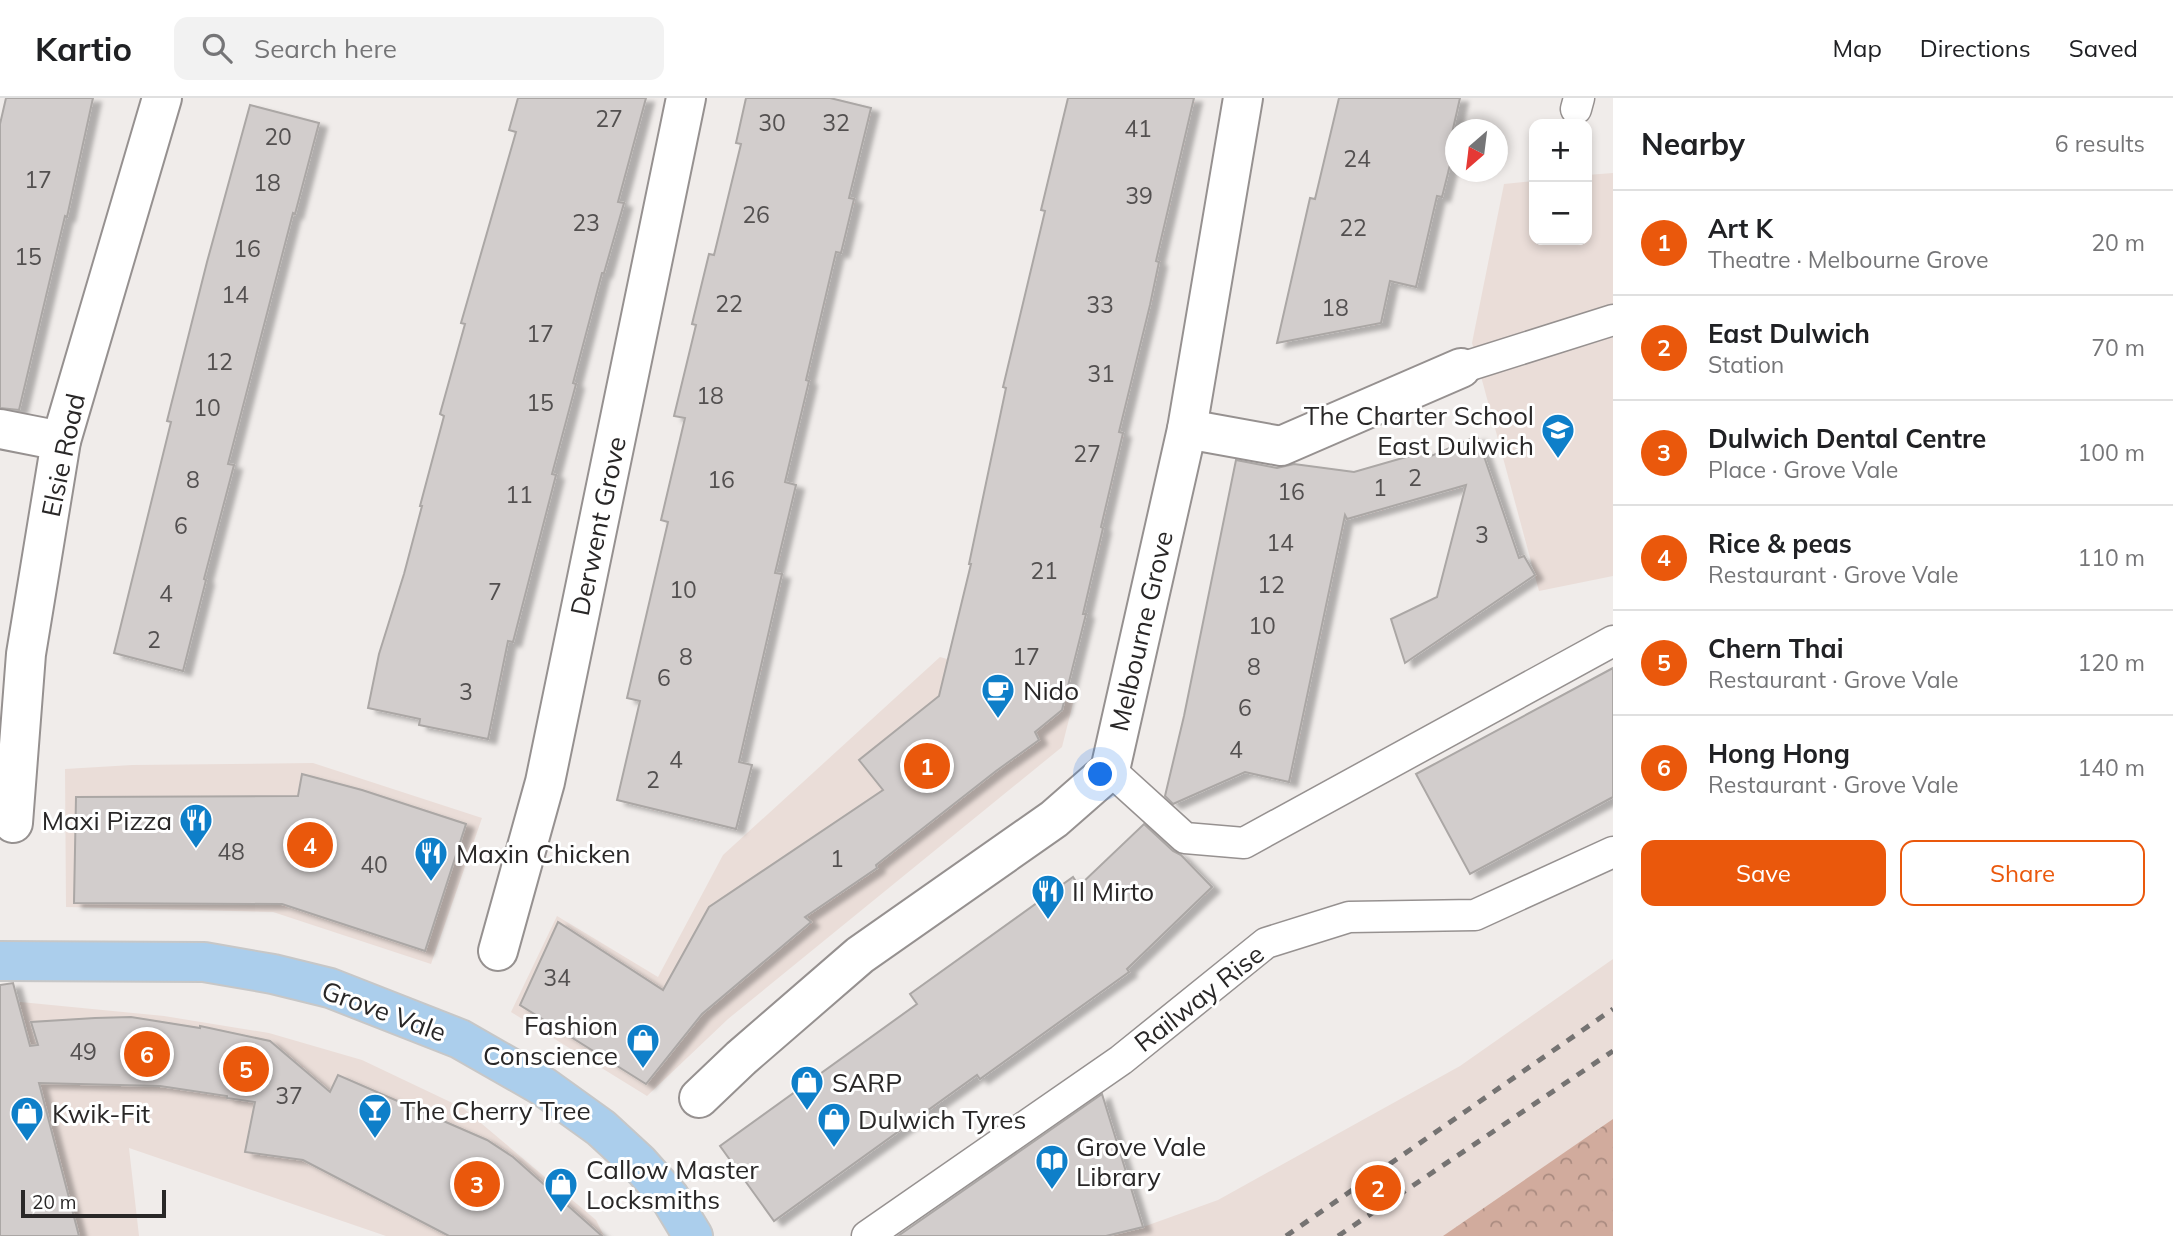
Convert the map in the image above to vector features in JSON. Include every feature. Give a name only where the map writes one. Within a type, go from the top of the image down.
[{"type":"main road","name":"Grove Vale","points":[[0,961],[204,962],[330,988],[460,1040],[544,1087],[601,1128],[639,1163],[670,1198],[693,1236]]},
{"type":"street","name":"Elsie Road","points":[[13,822],[26,653],[61,441],[162,98]]},
{"type":"street","name":"Derwent Grove","points":[[498,951],[545,782],[686,98]]},
{"type":"street","name":"Melbourne Grove","points":[[1110,770],[1187,429],[1243,98]]},
{"type":"street","points":[[1187,429],[1281,446],[1461,368]]},
{"type":"street","points":[[0,429],[61,441]]},
{"type":"street","points":[[699,1098],[860,955],[1054,819],[1110,770]]},
{"type":"lane","points":[[1461,368],[1613,320]]},
{"type":"lane","points":[[1110,770],[1185,838],[1244,842],[1613,641]]},
{"type":"lane","name":"Railway Rise","points":[[867,1236],[1121,1060],[1266,943],[1349,917],[1475,915],[1613,852]]},
{"type":"shaded area","name":"The Charter School East Dulwich","points":[[1613,173],[1613,576],[1539,591],[1472,343],[1504,184],[1529,182],[1529,245],[1592,245],[1592,175]]},
{"type":"shaded area","points":[[940,657],[1075,695],[1062,747],[728,1019],[647,1096],[511,1012],[557,916],[658,977],[723,855]]},
{"type":"shaded area","points":[[313,763],[482,818],[431,964],[273,912],[66,907],[65,769],[132,765]]},
{"type":"shaded area","points":[[1613,959],[1613,1236],[1106,1236],[1143,1227],[1218,1200],[1460,1066]]},
{"type":"shaded area","points":[[0,1000],[164,1016],[269,1033],[362,1060],[463,1108],[596,1220],[604,1236],[386,1236],[129,1148],[139,1236],[0,1236]]},
{"type":"green space","points":[[1613,1119],[1613,1236],[1443,1236]]},
{"type":"building","points":[[6,98],[93,98],[67,217],[65,216],[19,410],[0,408],[0,124]]},
{"type":"building","points":[[518,98],[646,98],[618,202],[624,203],[573,383],[576,384],[552,474],[556,475],[513,642],[508,641],[488,739],[419,725],[420,719],[368,708],[379,654],[404,574],[444,416],[440,414],[465,324],[461,323],[516,132],[509,130]]},
{"type":"building","points":[[746,98],[830,98],[871,108],[849,198],[854,199],[841,253],[836,252],[785,482],[796,485],[775,573],[782,574],[739,762],[752,765],[736,829],[617,800],[640,701],[627,698],[668,522],[661,520],[685,418],[674,416],[696,325],[692,324],[709,254],[714,255],[741,144],[736,143]]},
{"type":"building","points":[[1068,98],[1194,98],[1156,261],[1159,262],[1150,305],[1119,432],[1123,433],[1083,614],[1086,614],[1062,710],[1035,732],[1039,740],[876,865],[877,868],[805,917],[811,922],[702,1014],[646,1084],[520,1005],[558,922],[663,990],[709,907],[883,790],[859,760],[939,696],[971,564],[1006,388],[1003,387],[1045,211],[1041,210]]},
{"type":"building","points":[[1339,98],[1460,98],[1455,119],[1445,119],[1446,182],[1442,197],[1437,196],[1416,287],[1390,281],[1381,323],[1277,343],[1310,198],[1315,199]]},
{"type":"building","points":[[250,105],[319,123],[228,464],[234,465],[183,671],[114,653],[171,422],[167,421]]},
{"type":"building","points":[[1477,436],[1519,558],[1524,556],[1535,575],[1405,663],[1391,619],[1437,597],[1466,485],[1347,519],[1345,515],[1289,782],[1245,772],[1173,804],[1165,796],[1236,460],[1277,468],[1294,464],[1354,472],[1427,451],[1429,457]]},
{"type":"building","points":[[1613,668],[1613,797],[1470,874],[1416,774]]},
{"type":"building","points":[[302,774],[362,790],[466,824],[425,951],[282,904],[74,903],[76,797],[298,796]]},
{"type":"building","points":[[1144,824],[1181,855],[1212,887],[1127,969],[1129,972],[980,1079],[977,1075],[774,1221],[720,1146],[917,1004],[910,994],[1073,877],[1079,886]]},
{"type":"building","points":[[13,983],[30,1046],[38,1045],[31,1022],[131,1017],[200,1026],[270,1041],[330,1092],[338,1075],[487,1140],[513,1157],[602,1236],[449,1236],[303,1160],[245,1152],[255,1102],[160,1086],[39,1083],[79,1236],[0,1236],[0,985]]},
{"type":"building","points":[[1102,1094],[1143,1227],[1106,1236],[898,1236]]},
{"type":"railway","points":[[1286,1236],[1613,1009]]},
{"type":"railway","points":[[1338,1236],[1613,1051]]},
{"type":"place","name":"The Charter School East Dulwich","points":[[1558,460]]},
{"type":"place","name":"Nido","points":[[998,720]]},
{"type":"place","name":"Art K","points":[[927,766]]},
{"type":"place","name":"Rice & peas","points":[[310,845]]},
{"type":"place","name":"Maxi Pizza","points":[[196,850]]},
{"type":"place","name":"Maxin Chicken","points":[[431,883]]},
{"type":"place","name":"Il Mirto","points":[[1048,921]]},
{"type":"place","name":"Hong Hong","points":[[147,1054]]},
{"type":"place","name":"Chern Thai","points":[[246,1069]]},
{"type":"place","name":"Fashion Conscience","points":[[643,1070]]},
{"type":"place","name":"SARP","points":[[807,1112]]},
{"type":"place","name":"The Cherry Tree","points":[[375,1140]]},
{"type":"place","name":"Kwik-Fit","points":[[27,1143]]},
{"type":"place","name":"Dulwich Tyres","points":[[834,1149]]},
{"type":"place","name":"Dulwich Dental Centre","points":[[477,1184]]},
{"type":"place","name":"East Dulwich","points":[[1378,1188]]},
{"type":"place","name":"Grove Vale Library","points":[[1052,1191]]},
{"type":"place","name":"Callow Master Locksmiths","points":[[561,1214]]}]
